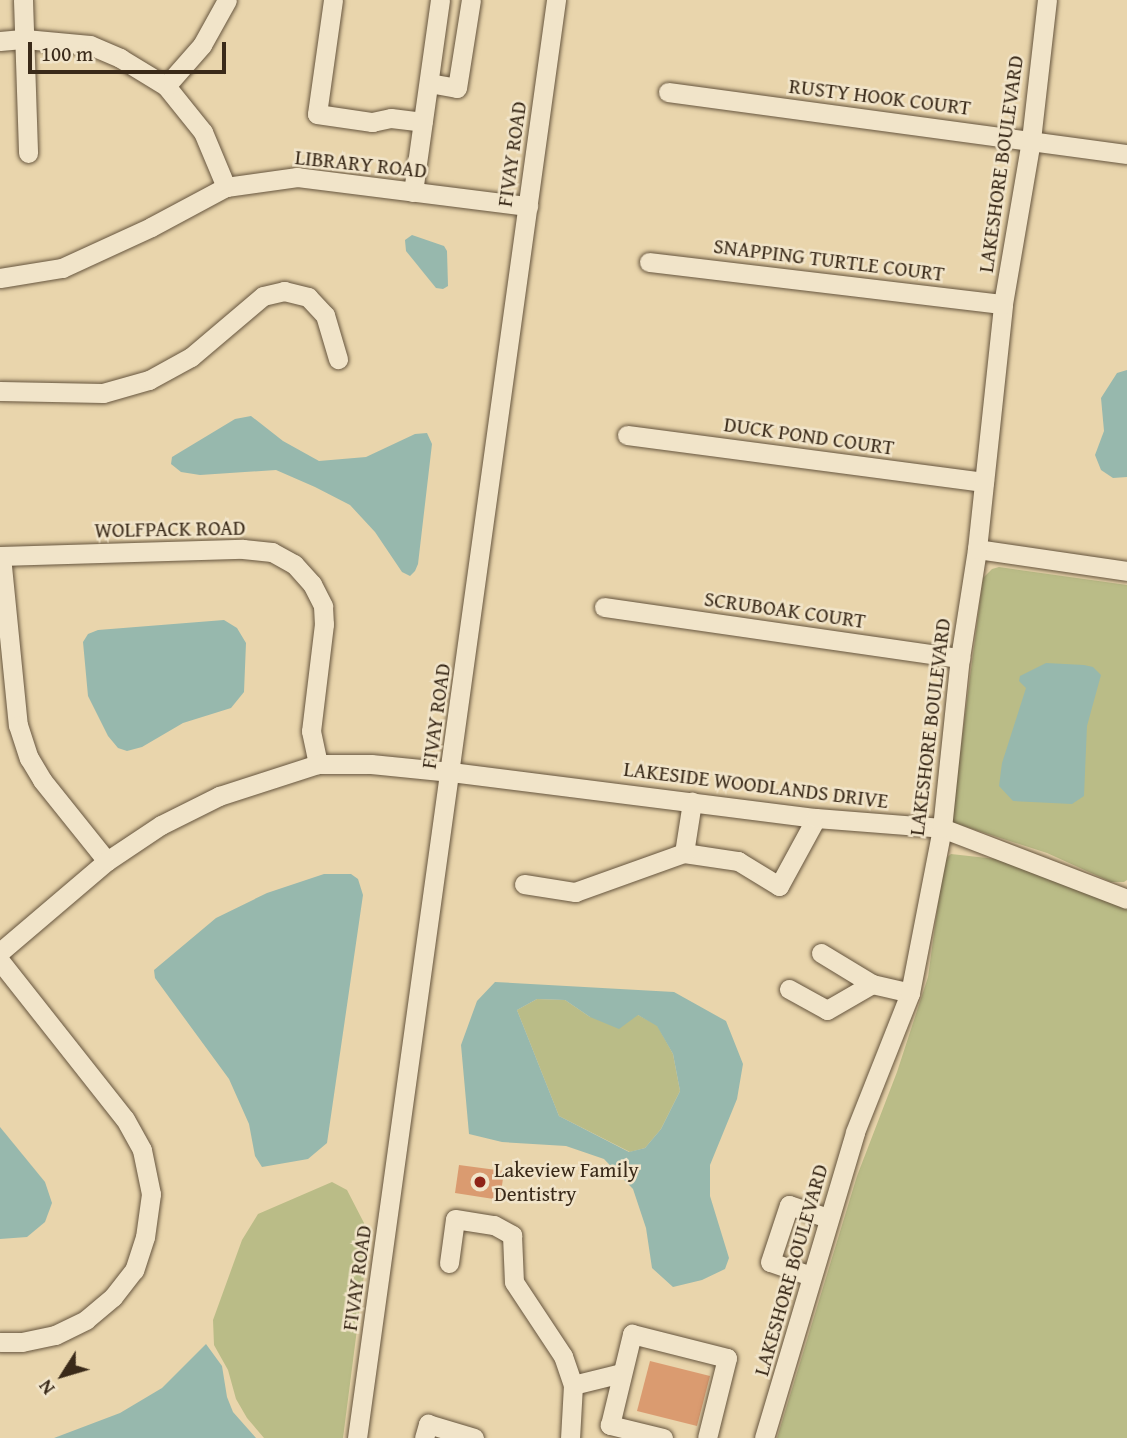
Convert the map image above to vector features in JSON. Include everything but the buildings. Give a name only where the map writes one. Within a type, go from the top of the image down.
[{"type":"street","points":[[23,0],[28,153]]},
{"type":"street","points":[[166,86],[202,45],[227,0]]},
{"type":"street","points":[[333,0],[317,114],[372,122],[391,118],[423,122]]},
{"type":"street","points":[[413,192],[440,0]]},
{"type":"street","points":[[429,83],[457,88],[471,0]]},
{"type":"street","name":"FIVAY ROAD","points":[[357,1438],[556,0]]},
{"type":"street","name":"LAKESHORE BOULEVARD","points":[[764,1438],[774,1412],[811,1276],[855,1132],[911,993],[942,828],[960,658],[977,550],[1003,304],[1031,140],[1046,0]]},
{"type":"street","points":[[0,41],[26,39],[90,45],[120,58],[166,86],[203,132],[226,187]]},
{"type":"street","name":"RUSTY HOOK COURT","points":[[668,92],[1127,154]]},
{"type":"street","name":"LIBRARY ROAD","points":[[0,278],[62,268],[151,227],[226,187],[297,177],[528,206]]},
{"type":"street","name":"SNAPPING TURTLE COURT","points":[[649,262],[1003,304]]},
{"type":"street","points":[[0,391],[103,393],[149,380],[191,357],[263,296],[284,292],[308,297],[325,315],[338,359]]},
{"type":"street","name":"DUCK POND COURT","points":[[627,435],[984,482]]},
{"type":"street","name":"WOLFPACK ROAD","points":[[1,556],[243,549],[272,552],[294,564],[312,584],[323,606],[312,731],[318,764]]},
{"type":"street","points":[[977,550],[1127,571]]},
{"type":"street","points":[[1,556],[18,725],[29,758],[42,780],[107,861]]},
{"type":"street","name":"SCRUBOAK COURT","points":[[604,607],[960,658]]},
{"type":"street","name":"LAKESIDE WOODLANDS DRIVE","points":[[0,952],[107,861],[161,825],[219,796],[318,764],[371,764],[451,772],[816,818],[942,828],[1127,899]]},
{"type":"street","points":[[684,853],[692,802]]},
{"type":"street","points":[[524,884],[575,892],[684,853],[738,861],[779,886],[816,818]]},
{"type":"street","points":[[821,953],[872,984],[911,993]]},
{"type":"street","points":[[0,961],[125,1119],[142,1150],[151,1194],[145,1237],[134,1270],[113,1297],[86,1320],[55,1335],[22,1342],[0,1342]]},
{"type":"street","points":[[789,989],[827,1010],[872,984]]},
{"type":"street","points":[[811,1276],[770,1262],[789,1205],[828,1218]]},
{"type":"street","points":[[449,1262],[455,1219],[494,1225],[512,1235],[514,1282],[563,1356],[573,1385],[570,1438]]},
{"type":"street","points":[[663,1438],[610,1425],[632,1334],[727,1358],[707,1438]]},
{"type":"street","points":[[573,1385],[622,1373]]},
{"type":"street","points":[[424,1438],[428,1424],[474,1438]]},
{"type":"green space","points":[[999,567],[1127,585],[1127,880],[1124,882],[1111,882],[1047,853],[951,822],[983,578],[992,569]]},
{"type":"green space","points":[[951,854],[1005,860],[1127,906],[1127,1438],[777,1438],[857,1176],[897,1072],[928,977],[944,860]]},
{"type":"green space","points":[[537,999],[565,1000],[590,1017],[638,1015],[657,1025],[673,1054],[680,1091],[661,1129],[645,1148],[630,1152],[559,1116],[517,1010]]},
{"type":"green space","points":[[332,1182],[347,1190],[364,1223],[367,1252],[343,1438],[264,1438],[247,1418],[236,1399],[228,1370],[214,1345],[213,1320],[242,1240],[258,1214]]},
{"type":"water","points":[[412,235],[444,246],[447,251],[448,286],[443,289],[436,288],[406,251],[405,240]]},
{"type":"water","points":[[1127,370],[1127,477],[1113,478],[1101,470],[1095,455],[1104,431],[1101,398],[1117,373]]},
{"type":"water","points":[[251,416],[283,441],[319,461],[366,457],[415,434],[427,433],[432,444],[415,571],[410,576],[402,572],[375,532],[350,505],[315,487],[276,470],[200,475],[181,472],[171,464],[172,457],[235,419]]},
{"type":"water","points":[[224,620],[237,628],[246,643],[244,692],[231,708],[183,723],[142,747],[127,751],[118,748],[108,736],[88,696],[83,642],[88,634],[98,630]]},
{"type":"water","points":[[1046,663],[1084,665],[1093,667],[1101,675],[1087,726],[1084,796],[1072,804],[1013,801],[999,786],[1002,763],[1026,688],[1019,681],[1020,676]]},
{"type":"water","points":[[324,874],[351,874],[358,879],[363,895],[327,1143],[308,1159],[262,1167],[255,1156],[249,1124],[229,1079],[155,978],[154,970],[216,918],[267,893]]},
{"type":"water","points":[[495,982],[674,992],[726,1021],[743,1064],[737,1099],[710,1165],[710,1196],[729,1258],[725,1269],[702,1280],[673,1287],[652,1268],[646,1228],[633,1189],[604,1159],[566,1146],[502,1142],[469,1134],[461,1045],[477,1001]],"holes":[[[537,999],[565,1000],[590,1017],[619,1029],[638,1015],[657,1026],[673,1054],[680,1091],[661,1129],[645,1148],[629,1152],[559,1116],[517,1010]]]},
{"type":"water","points":[[0,1127],[45,1182],[52,1203],[45,1222],[27,1237],[0,1239]]},
{"type":"water","points":[[206,1344],[222,1366],[227,1397],[233,1412],[256,1438],[54,1438],[120,1413],[162,1388]]},
{"type":"place","name":"Lakeview Family Dentistry","points":[[480,1182]]}]
